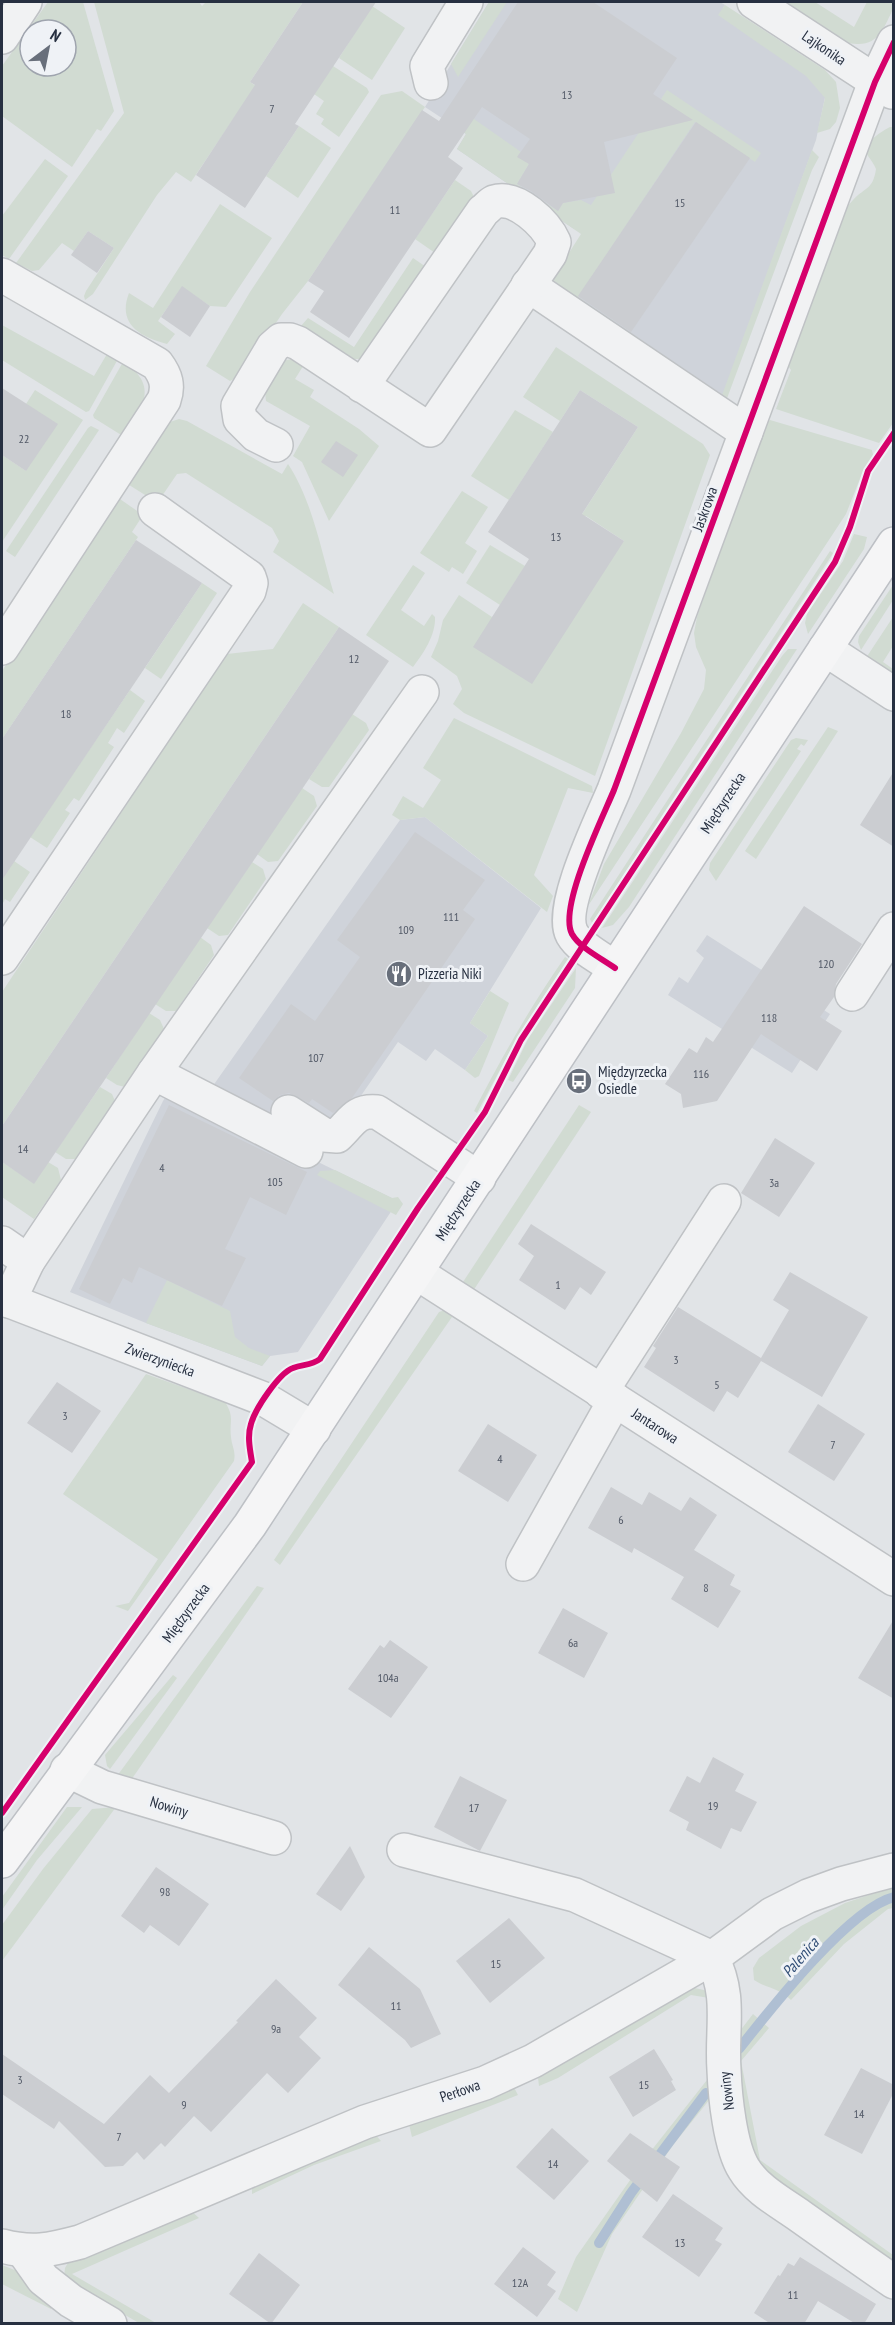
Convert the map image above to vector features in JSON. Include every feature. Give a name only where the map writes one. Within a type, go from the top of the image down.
[{"type":"main road","name":"Międzyrzecka","points":[[2,1861],[67,1770],[229,1555],[417,1274],[894,544]]},
{"type":"street","points":[[2,37],[25,2]]},
{"type":"street","points":[[431,83],[428,66],[466,2]]},
{"type":"street","name":"Lajkonika","points":[[754,2],[884,88]]},
{"type":"street","name":"Jaskrowa","points":[[615,968],[583,946],[573,936],[568,925],[573,892],[614,790],[746,432],[884,88],[894,42]]},
{"type":"street","points":[[276,445],[256,435],[240,419],[238,406],[273,347],[281,340],[298,343],[362,386],[430,430],[550,254],[554,242],[544,223],[516,204],[506,201],[493,202],[483,211],[362,386]]},
{"type":"street","points":[[2,274],[157,364],[164,372],[167,391],[164,400],[129,456],[2,648]]},
{"type":"street","points":[[528,285],[746,432]]},
{"type":"street","points":[[2,958],[249,591],[251,583],[249,577],[240,569],[155,510]]},
{"type":"street","points":[[825,649],[894,694]]},
{"type":"street","points":[[5,1299],[15,1252],[154,1073],[422,692]]},
{"type":"street","points":[[852,994],[894,929]]},
{"type":"street","points":[[154,1073],[306,1151]]},
{"type":"street","points":[[288,1112],[324,1135],[338,1136],[357,1115],[365,1111],[377,1112],[479,1178]]},
{"type":"street","points":[[523,1564],[608,1396],[724,1201]]},
{"type":"street","name":"Jantarowa","points":[[417,1274],[894,1579]]},
{"type":"street","name":"Zwierzyniecka","points":[[5,1299],[264,1399],[314,1429]]},
{"type":"street","name":"Nowiny","points":[[67,1770],[102,1787],[274,1838]]},
{"type":"street","points":[[404,1850],[575,1895],[712,1958]]},
{"type":"street","name":"Perłowa","points":[[13,2249],[57,2248],[80,2242],[365,2122],[485,2083],[533,2061],[712,1958],[772,1914],[808,1896],[841,1884],[894,1870]]},
{"type":"street","name":"Nowiny","points":[[712,1958],[721,1975],[725,1998],[724,2070],[733,2137],[743,2168],[774,2198],[894,2282]]},
{"type":"street","points":[[13,2249],[43,2279],[71,2301],[110,2324]]},
{"type":"shaded area","points":[[48,2],[83,2],[114,111],[101,131],[97,129],[72,167],[2,116],[2,66],[18,44],[18,78],[78,78],[78,18],[36,18]]},
{"type":"shaded area","points":[[94,2],[199,2],[202,6],[206,2],[303,2],[250,82],[262,90],[250,94],[191,182],[176,172],[157,195],[93,294],[85,300],[86,291],[114,248],[88,231],[74,251],[62,243],[39,270],[32,271],[16,263],[124,113]]},
{"type":"shaded area","points":[[489,2],[720,2],[725,5],[723,8],[827,88],[816,140],[723,395],[577,297],[610,249],[577,225],[574,229],[457,149],[466,134],[425,107]]},
{"type":"shaded area","points":[[489,2],[507,2],[458,77],[451,64]]},
{"type":"shaded area","points":[[786,2],[815,2],[854,27],[867,2],[893,2],[894,7],[878,36],[867,43],[859,44],[849,43]]},
{"type":"shaded area","points":[[725,5],[825,70],[836,82],[840,108],[836,122],[830,129],[817,133],[825,98],[806,76],[718,15]]},
{"type":"shaded area","points":[[372,6],[405,28],[372,80],[339,58]]},
{"type":"shaded area","points":[[333,66],[367,88],[369,92],[339,137],[321,124],[324,119],[316,114],[324,101],[314,94]]},
{"type":"shaded area","points":[[667,90],[761,153],[755,162],[695,122],[578,297],[722,395],[812,150],[819,157],[812,170],[726,401],[557,292],[553,278],[581,234],[457,149],[466,134],[442,118],[474,119],[521,152],[518,155],[529,164],[517,184],[558,211],[563,203],[581,200],[591,205]]},
{"type":"shaded area","points":[[402,91],[425,107],[308,281],[282,314],[240,376],[230,381],[206,366],[250,292],[381,95]]},
{"type":"shaded area","points":[[299,126],[331,148],[298,198],[266,176]]},
{"type":"shaded area","points":[[893,127],[893,423],[879,443],[776,409],[791,370],[786,363],[840,217],[853,200],[871,185],[875,176],[876,169],[868,156],[867,147],[873,138]]},
{"type":"shaded area","points":[[45,159],[68,176],[9,259],[2,255],[2,216]]},
{"type":"shaded area","points":[[455,180],[471,191],[474,197],[438,255],[415,239]]},
{"type":"shaded area","points":[[220,204],[272,238],[226,307],[210,306],[182,287],[158,321],[175,334],[167,344],[140,333],[133,328],[126,313],[129,293],[153,308]]},
{"type":"shaded area","points":[[413,258],[429,269],[361,359],[351,359],[301,326],[308,318],[354,347]]},
{"type":"shaded area","points":[[2,325],[94,376],[107,354],[118,359],[89,411],[86,412],[2,360]]},
{"type":"shaded area","points":[[556,347],[703,444],[710,455],[595,776],[464,713],[453,704],[462,689],[457,676],[431,657],[443,620],[459,595],[492,617],[624,541],[586,516],[577,522],[638,427],[580,390],[560,421],[523,397]]},
{"type":"shaded area","points":[[296,358],[305,363],[295,379],[314,390],[310,397],[359,429],[379,446],[329,521],[302,462],[293,456],[310,426],[266,401],[267,385],[275,370],[282,361]]},
{"type":"shaded area","points":[[123,362],[141,379],[144,388],[142,407],[126,438],[94,418],[93,415]]},
{"type":"shaded area","points":[[35,390],[83,420],[2,542],[2,455],[26,471],[26,404]]},
{"type":"shaded area","points":[[515,410],[553,432],[509,500],[471,476]]},
{"type":"shaded area","points":[[179,419],[187,421],[282,474],[288,464],[310,510],[334,594],[273,552],[279,541],[272,528],[186,473],[177,474],[162,496],[153,500],[126,483],[167,423]]},
{"type":"shaded area","points":[[770,420],[872,450],[873,455],[863,471],[846,514],[588,906],[604,864],[681,733],[704,689],[706,670],[696,647],[694,633],[697,617],[764,426]]},
{"type":"shaded area","points":[[91,426],[99,430],[15,557],[6,551]]},
{"type":"shaded area","points":[[462,491],[488,507],[465,543],[477,551],[463,574],[452,567],[449,572],[420,553]]},
{"type":"shaded area","points":[[117,497],[143,515],[132,532],[138,537],[2,739],[2,671]]},
{"type":"shaded area","points":[[854,534],[867,537],[864,549],[808,634],[805,623],[807,614],[843,561]]},
{"type":"shaded area","points":[[490,545],[525,566],[500,605],[466,583]]},
{"type":"shaded area","points":[[830,551],[833,553],[828,561],[592,923],[590,919]]},
{"type":"shaded area","points":[[413,565],[425,573],[401,610],[424,626],[432,614],[435,617],[435,624],[425,650],[413,667],[366,635]]},
{"type":"shaded area","points":[[202,583],[217,593],[161,679],[145,668]]},
{"type":"shaded area","points":[[893,585],[893,600],[861,650],[858,642],[859,636]]},
{"type":"shaded area","points":[[303,603],[339,627],[2,1126],[2,992],[227,654],[273,649]]},
{"type":"shaded area","points":[[893,617],[893,646],[883,662],[893,669],[893,677],[866,658]]},
{"type":"shaded area","points":[[788,649],[797,649],[629,907],[613,925],[602,928],[782,656]]},
{"type":"shaded area","points":[[130,690],[145,701],[124,733],[117,728],[108,743],[114,747],[79,801],[74,798],[65,810],[70,813],[47,848],[30,837]]},
{"type":"shaded area","points":[[352,714],[366,723],[369,730],[329,787],[322,787],[309,779]]},
{"type":"shaded area","points":[[454,718],[592,786],[593,793],[568,788],[534,875],[553,896],[547,912],[425,817],[400,820],[392,815],[403,796],[423,808],[441,780],[423,768]]},
{"type":"shaded area","points":[[828,727],[838,731],[756,859],[745,851]]},
{"type":"shaded area","points":[[796,738],[808,740],[804,746],[801,744],[797,749],[801,751],[716,881],[709,870],[710,863],[791,740]]},
{"type":"shaded area","points":[[302,788],[314,796],[317,806],[278,861],[268,862],[257,854]]},
{"type":"shaded area","points":[[425,817],[541,908],[470,1023],[488,1036],[465,1070],[435,1049],[426,1061],[398,1042],[316,1161],[398,1201],[298,1352],[270,1356],[262,1366],[70,1292],[163,1101],[181,1074],[210,1090],[400,820]]},
{"type":"shaded area","points":[[14,861],[30,872],[10,902],[5,899],[2,905],[2,879]]},
{"type":"shaded area","points":[[252,862],[263,869],[266,879],[228,935],[219,936],[207,928]]},
{"type":"shaded area","points":[[707,935],[830,1014],[792,1073],[668,995],[679,977],[688,983],[704,958],[696,951]]},
{"type":"shaded area","points":[[200,937],[211,945],[214,955],[176,1011],[166,1011],[155,1004]]},
{"type":"shaded area","points":[[565,957],[568,959],[519,1034],[477,1113],[474,1111],[506,1052]]},
{"type":"shaded area","points":[[576,968],[575,988],[513,1082],[508,1080],[528,1039]]},
{"type":"shaded area","points":[[490,991],[509,1003],[479,1076],[475,1078],[465,1070],[488,1036],[470,1023]]},
{"type":"shaded area","points":[[149,1013],[160,1020],[164,1029],[125,1087],[117,1085],[106,1078]]},
{"type":"shaded area","points":[[100,1087],[112,1094],[115,1101],[75,1159],[66,1159],[55,1152]]},
{"type":"shaded area","points":[[579,1105],[591,1112],[473,1291],[466,1288],[463,1282]]},
{"type":"shaded area","points":[[2,1162],[34,1183],[48,1162],[58,1168],[61,1180],[34,1219],[2,1197]]},
{"type":"shaded area","points":[[335,1170],[392,1198],[398,1197],[403,1204],[396,1215],[317,1175],[320,1171]]},
{"type":"shaded area","points":[[167,1280],[230,1311],[235,1337],[249,1348],[270,1356],[262,1366],[146,1323]]},
{"type":"shaded area","points":[[445,1310],[524,1357],[525,1363],[452,1317],[280,1565],[274,1560],[439,1312]]},
{"type":"shaded area","points":[[146,1374],[225,1402],[231,1416],[234,1461],[128,1611],[115,1606],[129,1603],[158,1559],[63,1494]]},
{"type":"shaded area","points":[[257,1586],[264,1588],[129,1783],[117,1776]]},
{"type":"shaded area","points":[[173,1675],[177,1678],[110,1769],[107,1766],[105,1755]]},
{"type":"shaded area","points":[[67,1807],[82,1807],[37,1860],[2,1910],[2,1897]]},
{"type":"shaded area","points":[[116,1807],[2,1961],[2,1925],[43,1869],[92,1809]]},
{"type":"shaded area","points":[[893,1887],[893,1908],[888,1909],[844,1944],[791,2000],[782,1993],[754,1980],[753,1968],[759,1958],[801,1926],[845,1903]]},
{"type":"shaded area","points":[[686,1986],[708,1991],[709,1998],[691,1995],[558,2078],[539,2086],[537,2070]]},
{"type":"shaded area","points":[[753,2014],[769,2028],[741,2061],[760,2160],[893,2255],[893,2267],[770,2181],[746,2141],[736,2036]]},
{"type":"shaded area","points":[[510,2080],[518,2095],[412,2137],[408,2120]]},
{"type":"shaded area","points":[[707,2080],[710,2099],[673,2145],[612,2234],[577,2312],[558,2299],[576,2257],[647,2156]]},
{"type":"shaded area","points":[[374,2133],[381,2141],[314,2165],[252,2194],[252,2181]]},
{"type":"shaded area","points":[[189,2209],[199,2218],[72,2274],[156,2323],[139,2323],[71,2284],[64,2277],[69,2261]]},
{"type":"shaded area","points":[[2,2265],[17,2271],[53,2305],[51,2309],[2,2284]]},
{"type":"building","points":[[303,2],[376,2],[295,124],[299,126],[245,208],[196,175],[255,85],[250,82]]},
{"type":"building","points":[[518,2],[593,2],[677,58],[653,94],[693,120],[604,142],[615,193],[563,203],[558,211],[531,191],[517,184],[529,164],[517,157],[530,139],[482,107],[448,157],[463,168],[349,338],[310,312],[324,291],[308,281],[422,110],[439,121]]},
{"type":"building","points":[[696,122],[750,158],[631,332],[578,296]]},
{"type":"building","points":[[88,231],[114,248],[97,273],[71,255]]},
{"type":"building","points":[[182,286],[210,306],[190,337],[161,317]]},
{"type":"building","points":[[2,388],[58,424],[26,471],[2,455]]},
{"type":"building","points":[[580,390],[638,427],[582,514],[624,541],[532,684],[473,647],[529,559],[488,532]]},
{"type":"building","points":[[336,441],[358,455],[343,477],[321,462]]},
{"type":"building","points":[[136,540],[202,583],[2,880],[2,739]]},
{"type":"building","points":[[339,627],[389,661],[34,1184],[2,1162],[2,1126]]},
{"type":"building","points":[[894,771],[894,847],[860,825]]},
{"type":"building","points":[[415,832],[485,880],[463,910],[475,919],[352,1098],[333,1113],[312,1099],[309,1103],[289,1093],[280,1095],[273,1101],[239,1078],[291,1004],[315,1021],[360,957],[337,940]]},
{"type":"building","points":[[804,906],[862,944],[836,984],[834,997],[820,1017],[842,1031],[817,1071],[761,1034],[717,1101],[683,1108],[681,1094],[665,1084],[689,1048],[697,1053],[706,1037],[713,1042]]},
{"type":"building","points":[[169,1105],[307,1172],[286,1215],[250,1197],[225,1249],[246,1258],[222,1306],[139,1267],[132,1283],[123,1278],[110,1304],[79,1289]]},
{"type":"building","points":[[775,1138],[815,1163],[779,1217],[741,1193]]},
{"type":"building","points":[[531,1224],[606,1272],[591,1295],[580,1287],[565,1310],[519,1280],[534,1256],[518,1244]]},
{"type":"building","points":[[790,1272],[868,1317],[822,1397],[761,1361],[738,1398],[727,1391],[714,1412],[644,1367],[656,1348],[653,1346],[678,1307],[761,1358],[789,1310],[773,1300]]},
{"type":"building","points":[[57,1382],[101,1411],[72,1453],[27,1423]]},
{"type":"building","points":[[818,1404],[865,1434],[834,1481],[788,1452]]},
{"type":"building","points":[[488,1424],[537,1455],[508,1502],[458,1471]]},
{"type":"building","points":[[611,1487],[642,1505],[649,1492],[681,1511],[690,1497],[717,1515],[694,1550],[735,1575],[730,1585],[741,1591],[718,1628],[671,1599],[684,1577],[634,1548],[632,1553],[588,1528]]},
{"type":"building","points":[[563,1608],[608,1633],[584,1678],[538,1653]]},
{"type":"building","points":[[894,1619],[894,1699],[858,1678]]},
{"type":"building","points":[[390,1640],[428,1667],[391,1718],[348,1689],[380,1645],[384,1648]]},
{"type":"building","points":[[713,1757],[744,1774],[735,1791],[757,1802],[741,1832],[731,1828],[721,1849],[686,1830],[689,1822],[669,1811],[687,1776],[700,1783]]},
{"type":"building","points":[[460,1776],[507,1800],[480,1851],[434,1827]]},
{"type":"building","points":[[350,1846],[365,1877],[341,1911],[316,1894]]},
{"type":"building","points":[[156,1867],[209,1904],[179,1946],[150,1925],[144,1933],[121,1916]]},
{"type":"building","points":[[509,1918],[545,1958],[490,2003],[456,1961]]},
{"type":"building","points":[[369,1947],[420,1989],[441,2034],[411,2048],[405,2040],[338,1985]]},
{"type":"building","points":[[276,1979],[317,2018],[299,2037],[321,2058],[288,2093],[267,2073],[211,2132],[194,2116],[165,2147],[161,2143],[144,2160],[137,2152],[123,2166],[105,2167],[59,2121],[54,2129],[2,2094],[2,2054],[104,2124],[150,2075],[169,2093]]},
{"type":"building","points":[[654,2049],[673,2080],[671,2081],[676,2090],[633,2117],[609,2077]]},
{"type":"building","points":[[861,2068],[894,2085],[894,2092],[862,2154],[824,2135]]},
{"type":"building","points":[[552,2128],[589,2161],[554,2200],[516,2167]]},
{"type":"building","points":[[630,2133],[680,2167],[657,2202],[607,2161]]},
{"type":"building","points":[[673,2194],[723,2228],[715,2240],[722,2244],[699,2277],[642,2237]]},
{"type":"building","points":[[523,2247],[556,2272],[547,2285],[556,2291],[537,2317],[494,2284]]},
{"type":"building","points":[[259,2253],[300,2285],[271,2324],[229,2294]]},
{"type":"building","points":[[800,2257],[876,2304],[864,2324],[856,2324],[818,2301],[804,2324],[771,2324],[754,2313],[778,2275],[780,2276],[788,2263],[794,2266]]},
{"type":"waterway","name":"Palenica","points":[[739,2049],[789,1987],[833,1940],[876,1905],[894,1897]]},
{"type":"waterway","name":"Palenica","points":[[599,2243],[631,2193],[706,2093]]},
{"type":"cycle path","points":[[615,968],[585,948],[572,934],[569,922],[576,885],[614,790],[875,82],[894,42]]},
{"type":"cycle path","points":[[2,1813],[252,1462],[249,1443],[250,1429],[253,1417],[268,1392],[287,1371],[320,1359],[418,1208],[485,1112],[521,1040],[835,562],[850,527],[868,471],[894,433]]},
{"type":"place","name":"Pizzeria Niki","points":[[399,974]]},
{"type":"place","name":"Międzyrzecka Osiedle","points":[[579,1081]]}]
